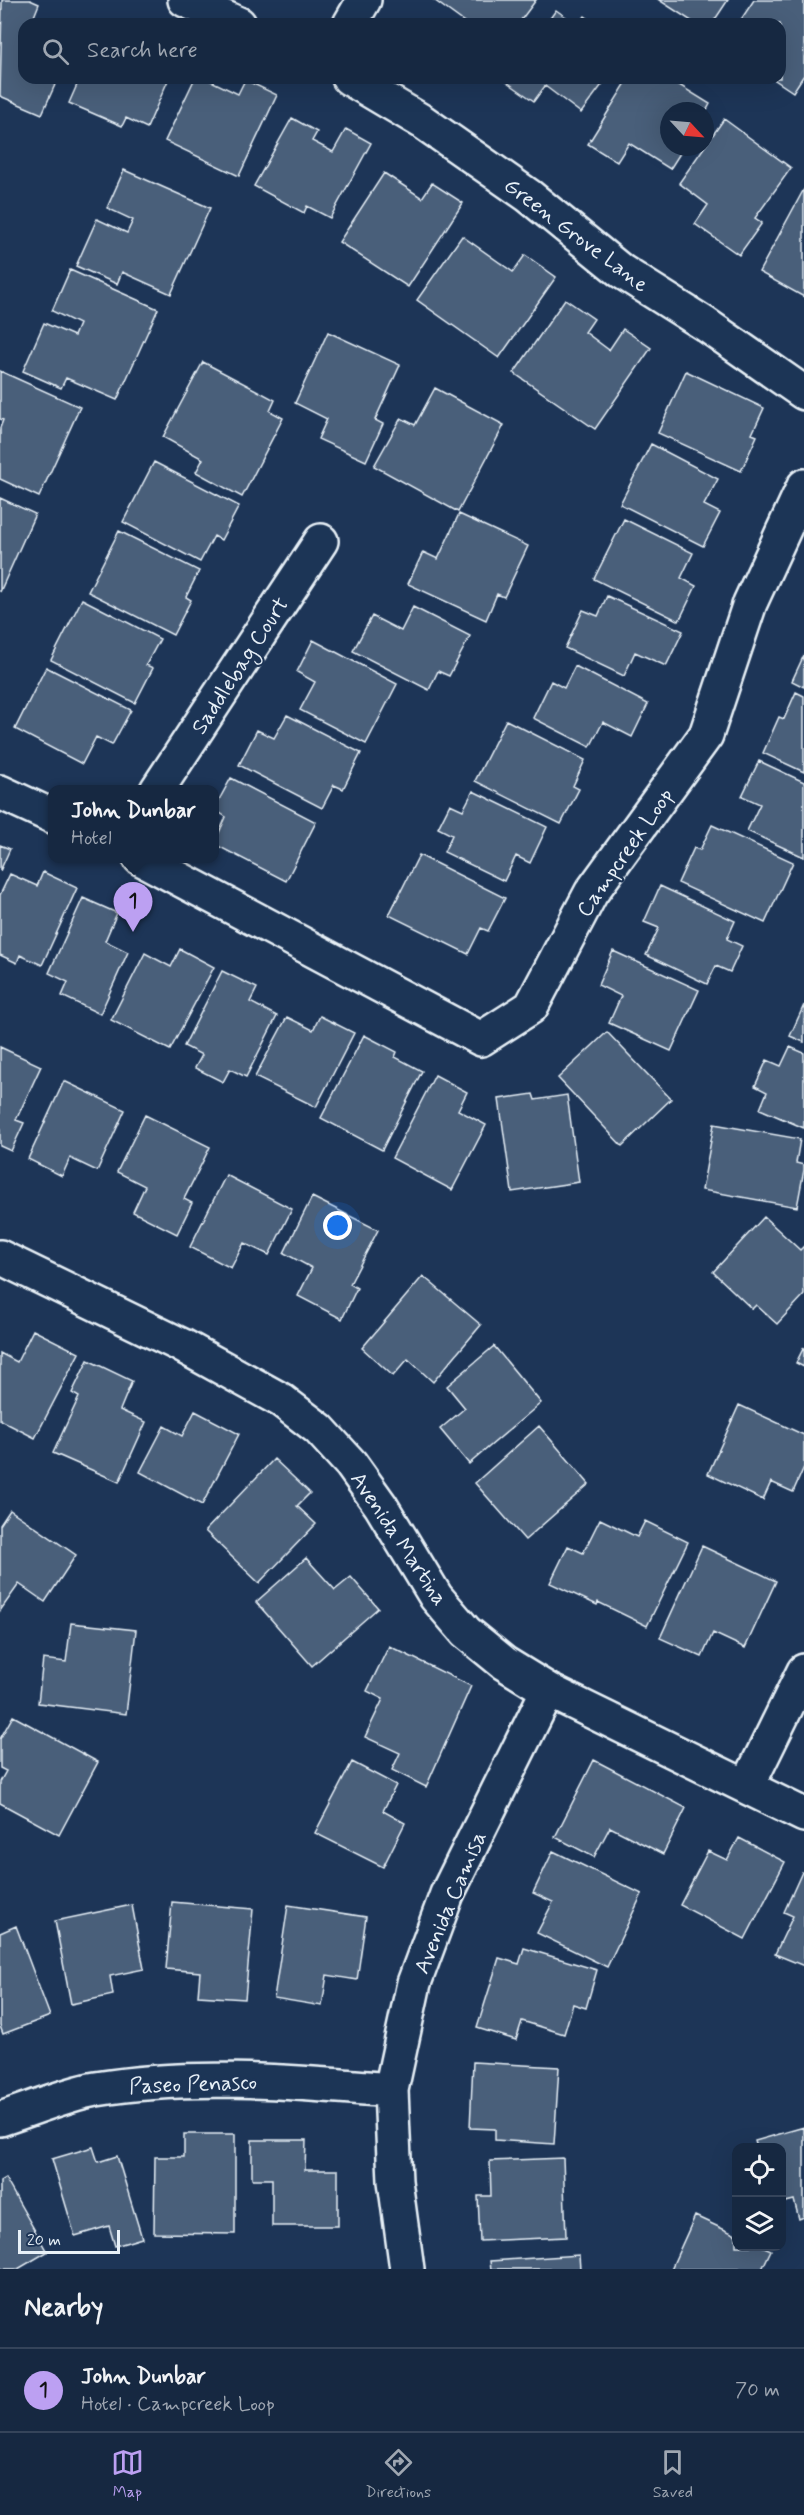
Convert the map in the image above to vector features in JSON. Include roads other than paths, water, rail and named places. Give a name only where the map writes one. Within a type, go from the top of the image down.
[{"type":"street","points":[[184,0],[225,18]]},
{"type":"street","points":[[354,18],[364,0]]},
{"type":"street","name":"Green Grove Lane","points":[[359,84],[423,122],[529,196],[621,272],[705,324],[804,393]]},
{"type":"street","name":"Campcreek Loop","points":[[149,863],[481,1039],[531,1007],[591,892],[706,735],[750,603],[804,486]]},
{"type":"street","name":"Saddlebag Court","points":[[160,785],[321,541]]},
{"type":"street","points":[[0,792],[48,814]]},
{"type":"street","name":"Avenida Martina","points":[[0,1257],[181,1345],[281,1400],[319,1429],[351,1464],[381,1506],[436,1597],[466,1632],[504,1664],[548,1690],[804,1815]]},
{"type":"street","points":[[747,1787],[804,1671]]},
{"type":"street","name":"Avenida Camisa","points":[[407,2269],[395,2181],[391,2090],[414,1983],[447,1894],[548,1690]]},
{"type":"street","name":"Paseo Penasco","points":[[0,2120],[93,2089],[172,2080],[268,2080],[391,2090]]},
{"type":"place","name":"John Dunbar","points":[[133,932]]}]
